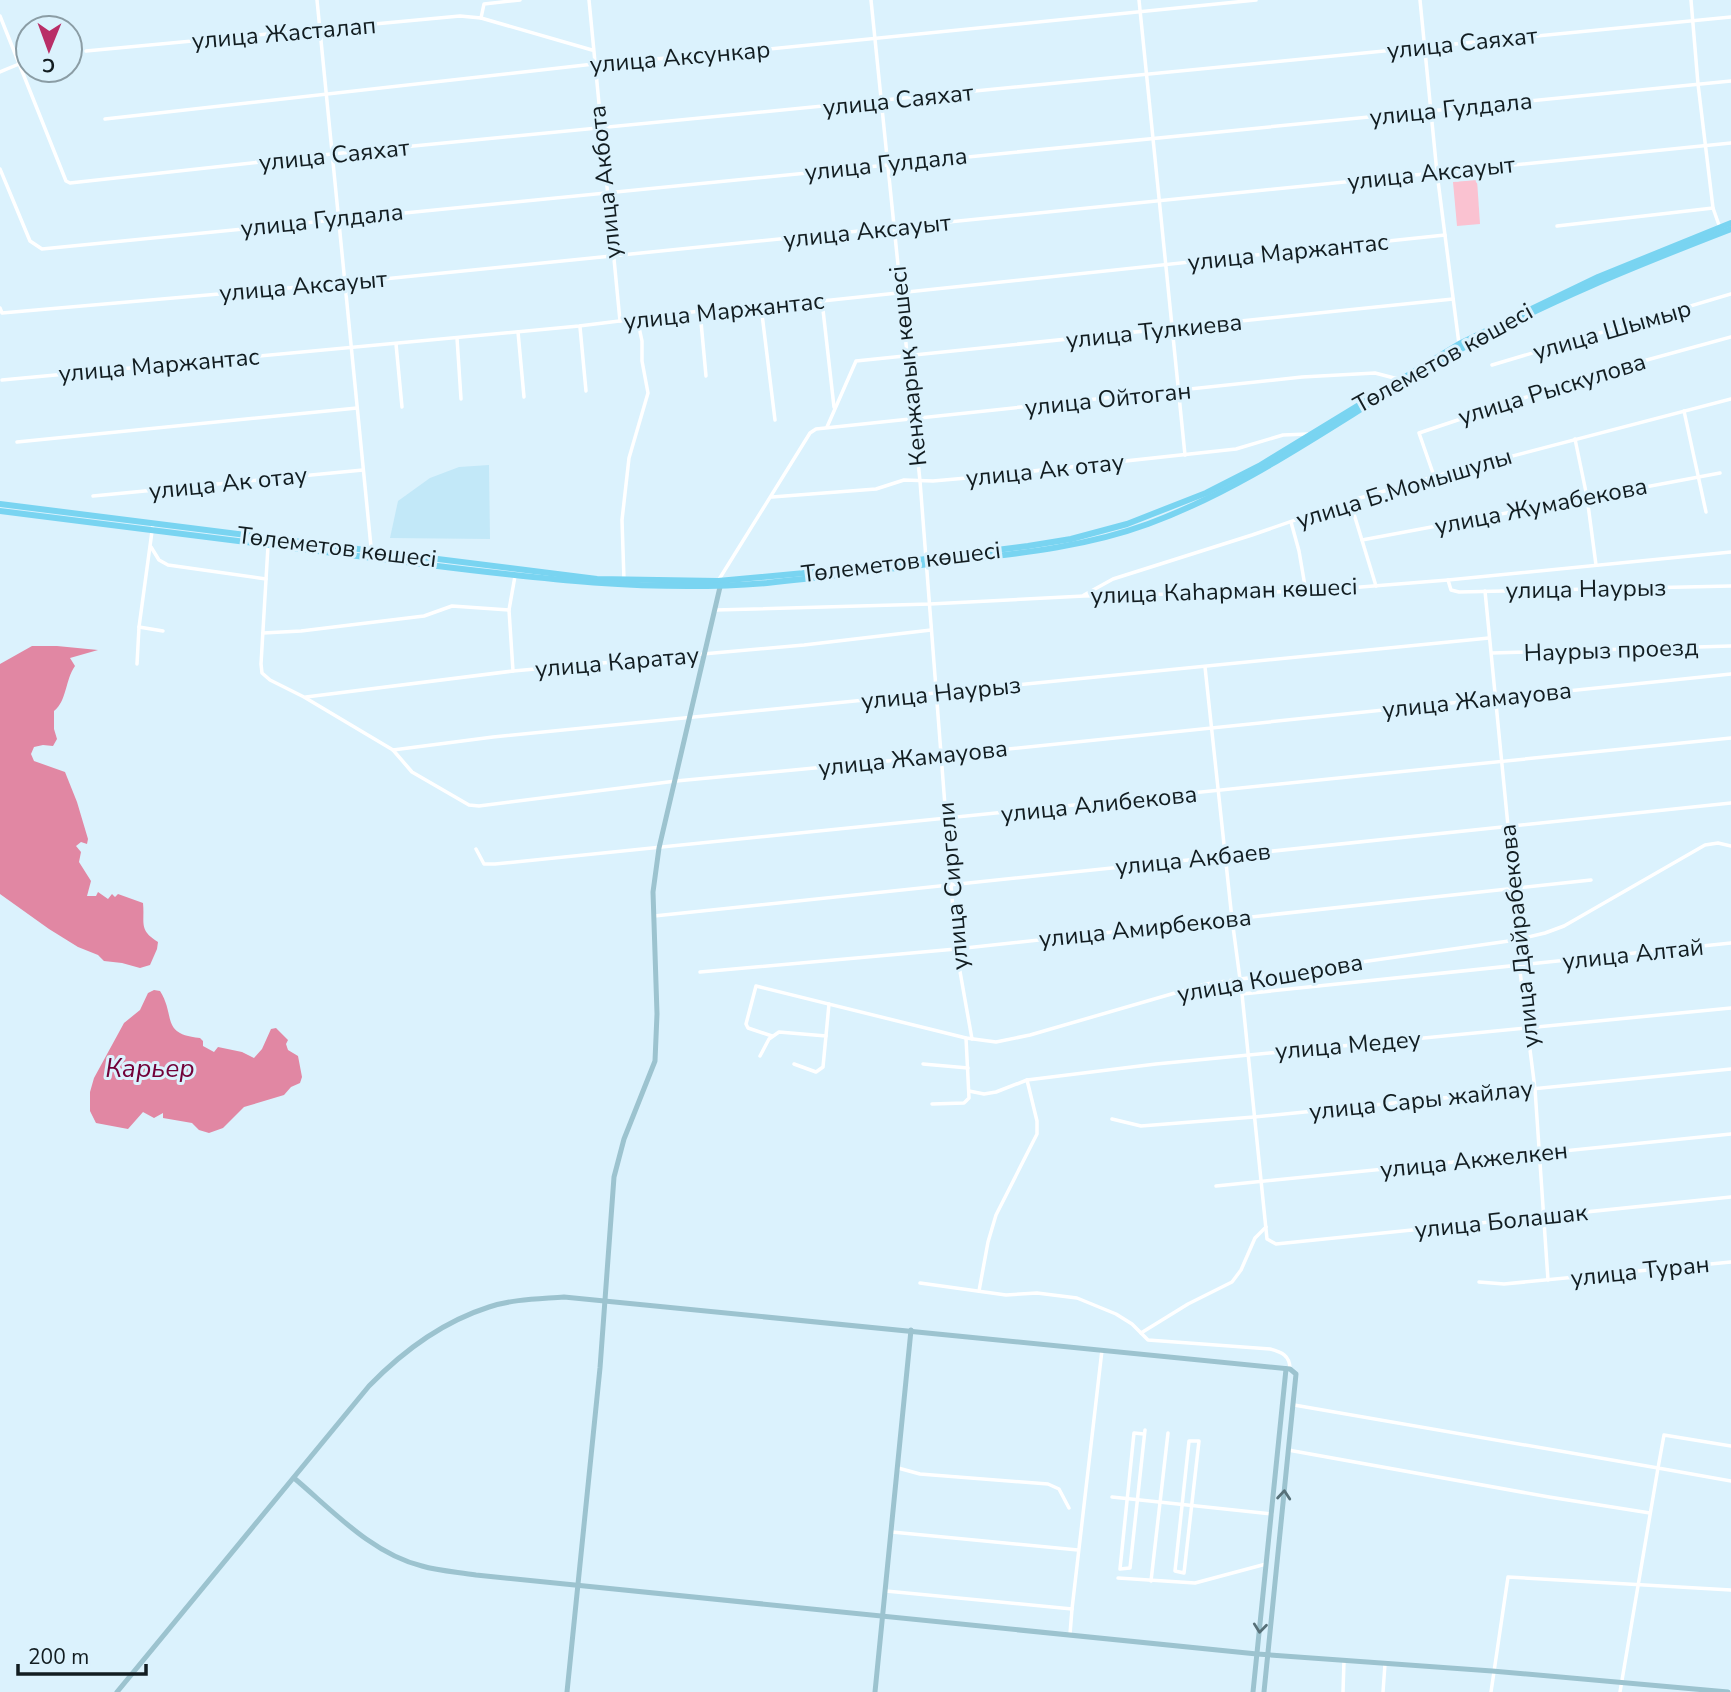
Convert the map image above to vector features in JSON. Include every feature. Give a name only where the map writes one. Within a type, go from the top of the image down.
[{"type":"main road","name":"Төлеметов көшесі","points":[[0,504],[268,546],[372,554],[515,576],[624,583],[719,584],[1056,548],[1129,530],[1210,497],[1262,471],[1398,380],[1458,344],[1598,277],[1731,223]]},
{"type":"main road","name":"Төлеметов көшесі","points":[[1313,436],[1460,350],[1568,297],[1731,229]]},
{"type":"main road","name":"Төлеметов көшесі","points":[[0,511],[624,583]]},
{"type":"street","points":[[317,0],[372,554]]},
{"type":"street","points":[[481,18],[484,4],[520,0]]},
{"type":"street","name":"улица Акбота","points":[[589,0],[620,321]]},
{"type":"street","name":"Кенжарық көшесі","points":[[871,0],[927,561]]},
{"type":"street","points":[[1139,0],[1185,455]]},
{"type":"street","name":"улица Аксункар","points":[[105,119],[594,64],[1256,0]]},
{"type":"street","points":[[1420,0],[1458,344]]},
{"type":"street","points":[[1691,0],[1713,208],[1720,228]]},
{"type":"street","points":[[0,16],[14,51]]},
{"type":"street","name":"улица Жасталап","points":[[86,51],[460,16],[481,18],[592,50]]},
{"type":"street","name":"улица Саяхат","points":[[27,84],[66,181],[80,183],[600,128],[1731,17]]},
{"type":"street","name":"улица Гулдала","points":[[0,169],[30,241],[41,248],[1731,81]]},
{"type":"street","name":"улица Аксауыт","points":[[0,308],[2,313],[344,283],[1731,143]]},
{"type":"street","points":[[1557,226],[1713,208]]},
{"type":"street","name":"улица Маржантас","points":[[2,380],[579,326],[700,311],[822,301],[1445,235]]},
{"type":"street","name":"улица Шымыр","points":[[1492,365],[1731,294]]},
{"type":"street","name":"улица Тулкиева","points":[[834,409],[856,361],[1453,299]]},
{"type":"street","points":[[822,301],[834,409],[827,427]]},
{"type":"street","points":[[761,306],[775,420]]},
{"type":"street","points":[[700,311],[706,376]]},
{"type":"street","points":[[624,583],[622,520],[629,458],[648,393],[638,318]]},
{"type":"street","points":[[579,326],[586,391]]},
{"type":"street","points":[[518,332],[524,397]]},
{"type":"street","name":"улица Рыскулова","points":[[1434,476],[1419,432],[1592,375],[1731,337]]},
{"type":"street","points":[[457,338],[461,399]]},
{"type":"street","points":[[396,344],[402,407]]},
{"type":"street","name":"улица Ойтоган","points":[[772,497],[810,433],[816,429],[1358,373],[1375,373],[1398,380]]},
{"type":"street","name":"улица Б.Момышулы","points":[[1084,596],[1112,579],[1350,501],[1434,476],[1731,399]]},
{"type":"street","points":[[17,442],[357,408]]},
{"type":"street","points":[[1684,411],[1706,512]]},
{"type":"street","name":"улица Ак отау","points":[[772,497],[876,489],[904,480],[920,481],[1185,455],[1236,449],[1283,435],[1313,436]]},
{"type":"street","points":[[1575,439],[1587,497],[1596,566]]},
{"type":"street","name":"улица Ак отау","points":[[93,496],[363,470]]},
{"type":"street","name":"улица Жумабекова","points":[[1362,540],[1720,473]]},
{"type":"street","points":[[566,1692],[605,1301],[614,1177],[624,1139],[655,1061],[653,892],[659,848],[719,584],[772,497]]},
{"type":"street","points":[[1350,501],[1376,586]]},
{"type":"street","points":[[1291,522],[1306,592]]},
{"type":"street","points":[[137,664],[139,627],[153,527]]},
{"type":"street","points":[[150,545],[159,560],[168,565],[266,579]]},
{"type":"street","name":"улица Жамауова","points":[[268,546],[262,673],[393,750],[412,772],[469,805],[479,806],[676,781],[1731,674]]},
{"type":"street","name":"улица Каһарман көшесі","points":[[715,610],[930,604],[1084,596],[1306,592],[1731,552]]},
{"type":"street","name":"улица Сиргели","points":[[927,561],[956,948],[972,1040]]},
{"type":"street","points":[[513,671],[509,610],[515,576]]},
{"type":"street","name":"улица Наурыз","points":[[1448,580],[1451,590],[1459,592],[1731,586]]},
{"type":"street","name":"улица Дайрабекова","points":[[1485,592],[1508,826],[1516,940],[1535,1089],[1548,1280]]},
{"type":"street","points":[[263,633],[424,617],[452,606],[509,610]]},
{"type":"street","points":[[139,627],[163,631]]},
{"type":"street","name":"улица Каратау","points":[[304,697],[513,671],[804,645],[932,630]]},
{"type":"street","name":"улица Наурыз","points":[[393,750],[493,737],[1489,638]]},
{"type":"street","name":"Наурыз проезд","points":[[1491,653],[1731,646]]},
{"type":"street","points":[[1141,1333],[1188,1304],[1232,1282],[1241,1270],[1255,1238],[1266,1227],[1205,667]]},
{"type":"street","name":"улица Алибекова","points":[[476,849],[484,864],[946,820],[1731,738]]},
{"type":"street","name":"улица Акбаев","points":[[654,916],[1731,803]]},
{"type":"street","name":"улица Кошерова","points":[[772,1036],[748,1028],[746,1024],[755,988],[758,986],[972,1040],[996,1042],[1030,1035],[1206,984],[1516,940],[1545,933],[1564,926],[1705,845],[1718,843],[1731,846]]},
{"type":"street","name":"улица Амирбекова","points":[[700,972],[956,948],[1591,880]]},
{"type":"street","name":"улица Алтай","points":[[1242,994],[1731,943]]},
{"type":"street","points":[[794,1064],[816,1072],[823,1067],[829,1004]]},
{"type":"street","name":"улица Медеу","points":[[969,1091],[984,1094],[1027,1080],[1248,1054],[1731,1008]]},
{"type":"street","points":[[760,1056],[769,1038],[779,1032],[826,1036]]},
{"type":"street","points":[[932,1104],[964,1103],[969,1098],[966,1038]]},
{"type":"street","points":[[923,1064],[968,1068]]},
{"type":"street","name":"улица Сары жайлау","points":[[1112,1119],[1141,1126],[1254,1117],[1731,1069]]},
{"type":"street","points":[[979,1291],[988,1242],[1000,1203],[1037,1134],[1037,1121],[1027,1080]]},
{"type":"street","name":"улица Акжелкен","points":[[1216,1186],[1731,1134]]},
{"type":"street","name":"улица Болашак","points":[[1266,1227],[1267,1239],[1271,1242],[1290,1242],[1731,1197]]},
{"type":"street","name":"улица Туран","points":[[1479,1282],[1504,1284],[1731,1262]]},
{"type":"street","points":[[920,1283],[1006,1295],[1037,1293],[1077,1298],[1116,1314],[1132,1324],[1148,1340],[1283,1352],[1288,1359],[1288,1369],[1254,1692]]},
{"type":"street","points":[[117,1692],[369,1386],[394,1360],[423,1339],[489,1307],[520,1300],[564,1297],[911,1329],[1288,1369],[1296,1374],[1264,1692]]},
{"type":"street","points":[[875,1692],[911,1329]]},
{"type":"street","points":[[1070,1634],[1102,1350]]},
{"type":"street","points":[[1293,1405],[1731,1481]]},
{"type":"street","points":[[1144,1432],[1130,1568],[1120,1569],[1127,1499],[1134,1433],[1144,1432]]},
{"type":"street","points":[[1151,1581],[1168,1433]]},
{"type":"street","points":[[1620,1692],[1664,1435],[1731,1446]]},
{"type":"street","points":[[1189,1441],[1198,1441],[1184,1573],[1175,1570],[1181,1504],[1189,1441]]},
{"type":"street","points":[[1289,1450],[1650,1513]]},
{"type":"street","points":[[898,1468],[920,1474],[1048,1484],[1059,1489],[1069,1508]]},
{"type":"street","points":[[294,1478],[374,1544],[421,1566],[476,1575],[1278,1656],[1492,1671],[1728,1692]]},
{"type":"street","points":[[1112,1497],[1272,1514]]},
{"type":"street","points":[[892,1532],[1078,1550]]},
{"type":"street","points":[[1118,1578],[1195,1583],[1266,1564]]},
{"type":"street","points":[[1491,1692],[1506,1580],[1510,1576],[1731,1590]]},
{"type":"street","points":[[886,1591],[1072,1609]]},
{"type":"street","points":[[1269,1645],[1278,1656]]},
{"type":"street","points":[[1267,1665],[1272,1658],[1278,1656]]},
{"type":"street","points":[[1343,1692],[1344,1661]]},
{"type":"street","points":[[1383,1692],[1385,1664]]},
{"type":"shaded area","points":[[1477,180],[1480,224],[1457,226],[1453,182]]},
{"type":"shaded area","points":[[489,465],[490,539],[390,538],[398,501],[430,478],[459,467]]},
{"type":"water","points":[[32,646],[98,650],[70,658],[75,666],[61,702],[54,711],[57,739],[53,746],[34,747],[31,754],[34,761],[65,772],[77,802],[88,839],[87,844],[81,842],[76,846],[81,852],[79,862],[91,881],[87,896],[96,896],[98,892],[108,899],[112,894],[115,897],[118,894],[143,903],[145,930],[158,942],[150,965],[140,968],[104,961],[98,955],[78,947],[49,929],[0,894],[0,664]]},
{"type":"water","name":"Карьер","points":[[160,991],[165,1000],[174,1028],[187,1036],[200,1038],[203,1046],[214,1052],[218,1047],[242,1052],[254,1058],[262,1049],[271,1029],[276,1028],[288,1040],[288,1050],[298,1056],[302,1077],[300,1083],[291,1087],[284,1095],[244,1107],[223,1128],[209,1133],[199,1130],[192,1123],[163,1118],[163,1113],[154,1118],[143,1112],[128,1129],[96,1123],[90,1111],[90,1092],[94,1078],[124,1023],[140,1010],[148,993]]}]
